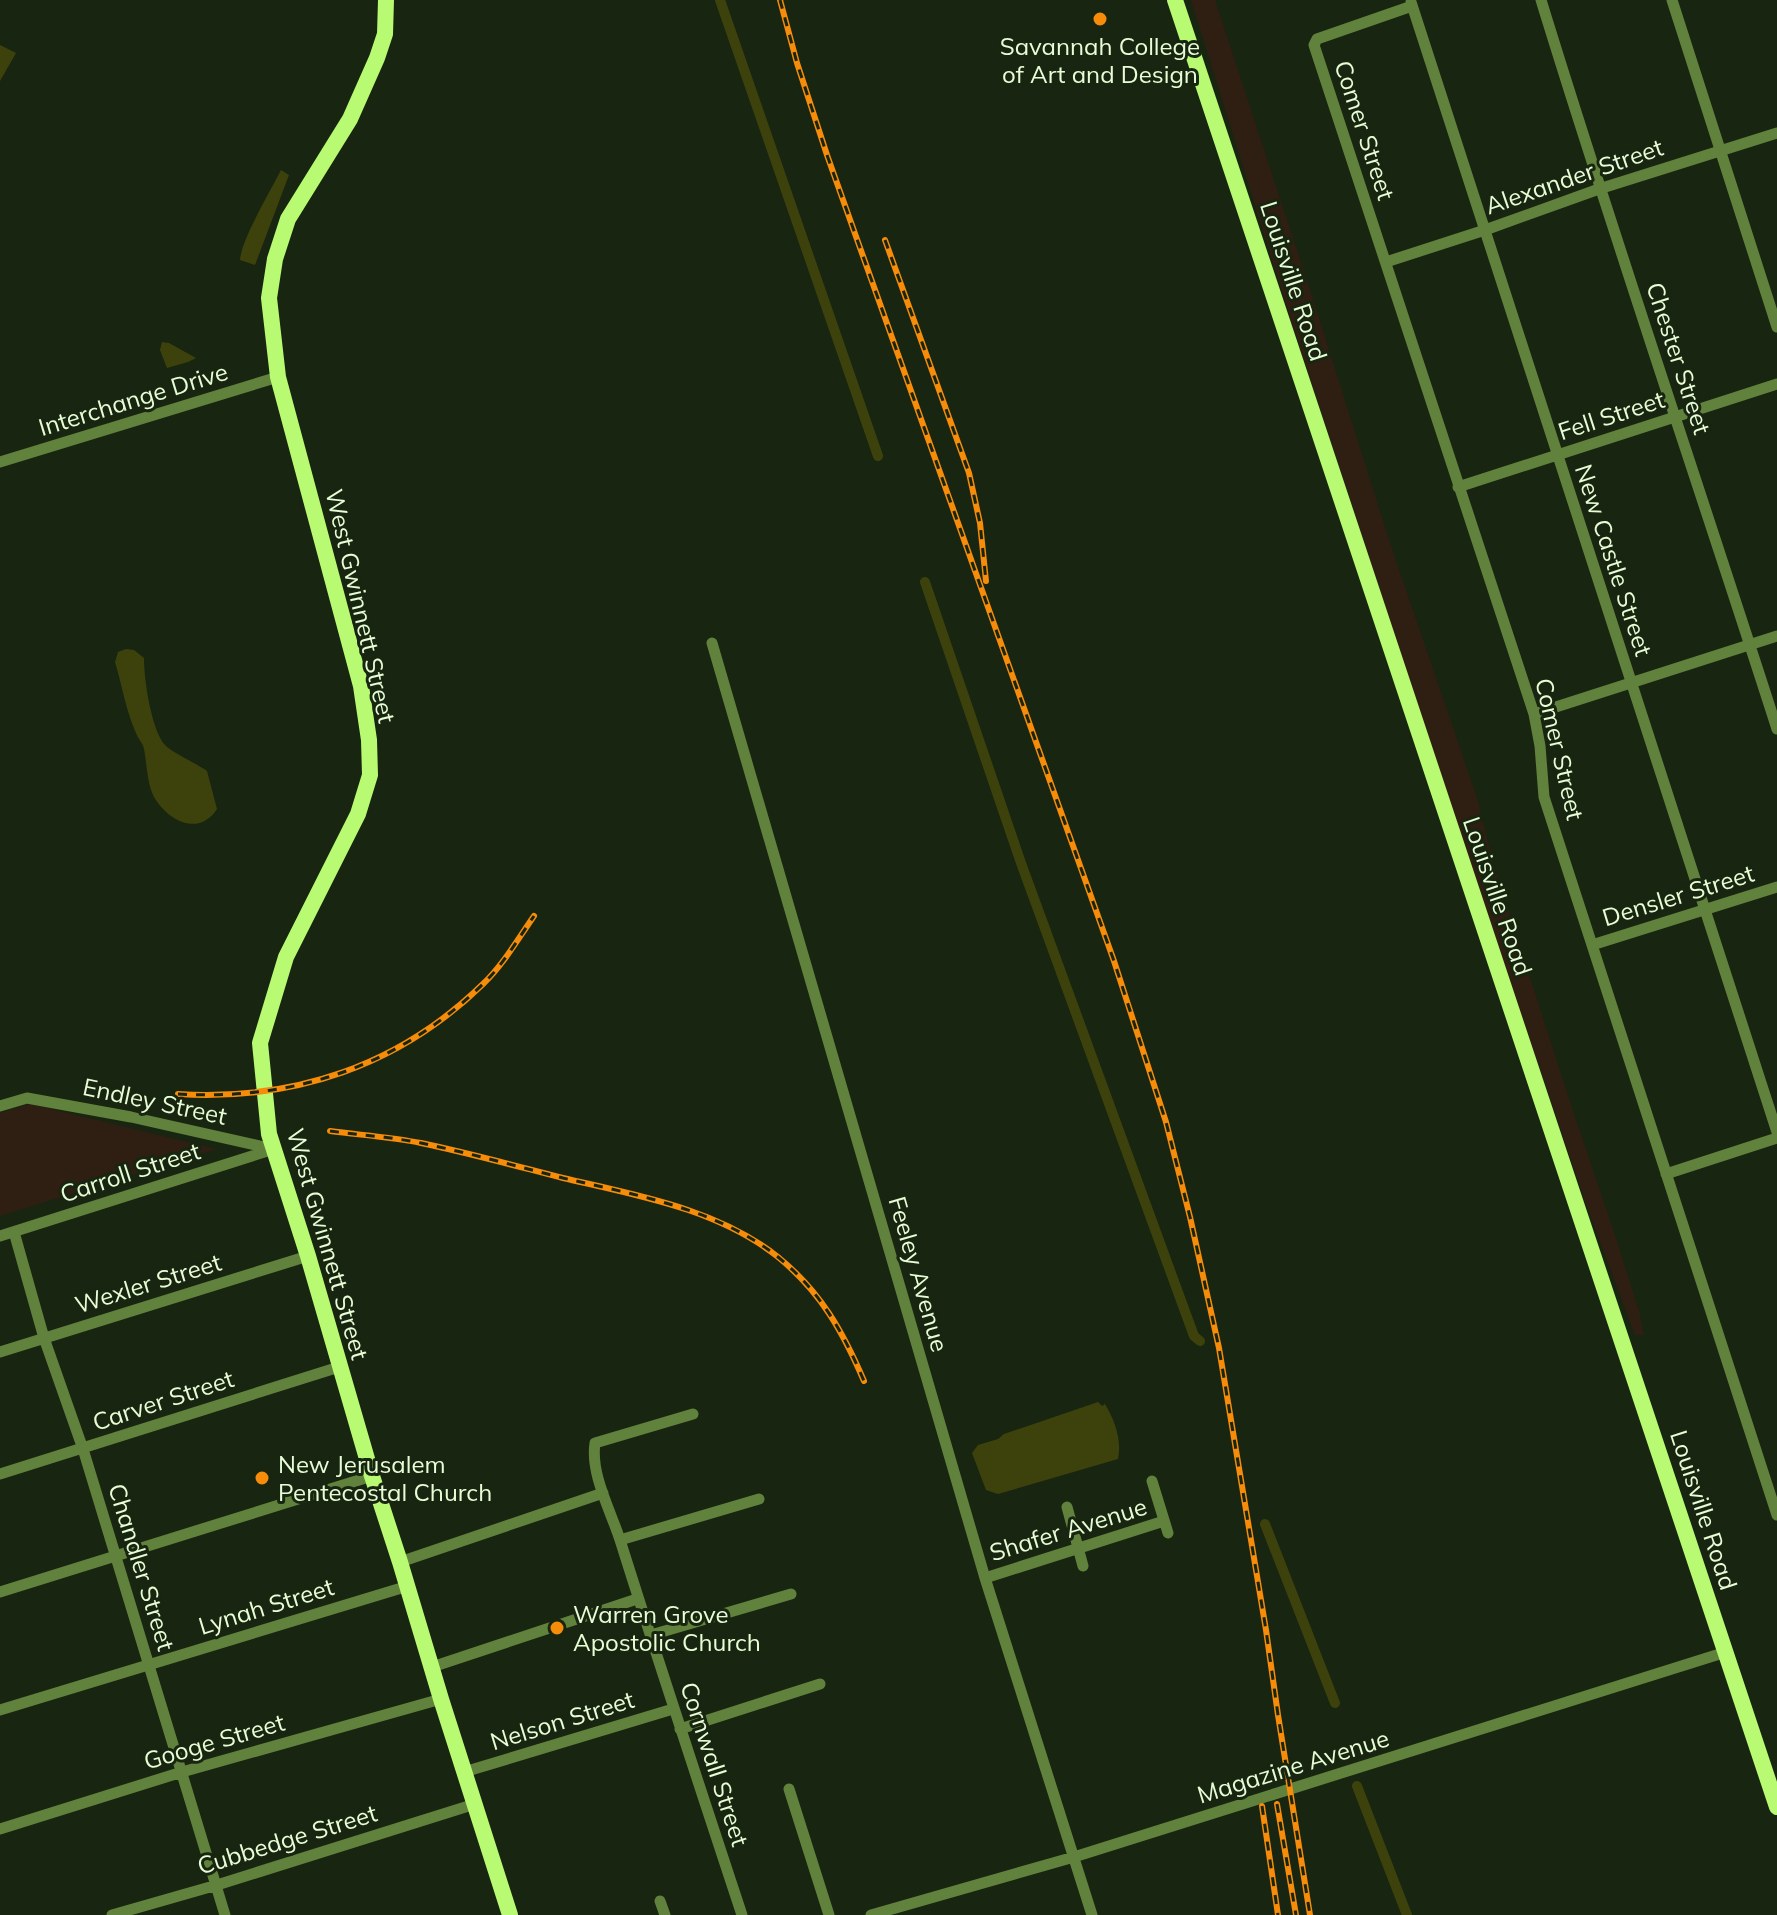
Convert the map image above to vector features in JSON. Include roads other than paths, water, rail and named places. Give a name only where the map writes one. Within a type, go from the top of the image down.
[{"type":"main road","name":"West Gwinnett Street","points":[[386,0],[385,34],[377,58],[350,119],[288,219],[275,259],[269,298],[278,377],[361,686],[369,740],[370,775],[358,814],[286,957],[260,1043],[269,1134],[507,1914]]},
{"type":"main road","name":"Louisville Road","points":[[1175,0],[1777,1807]]},
{"type":"street","name":"Chester Street","points":[[1541,0],[1599,189],[1777,729]]},
{"type":"street","points":[[1672,0],[1777,327]]},
{"type":"street","name":"Comer Street","points":[[1412,2],[1317,39],[1314,45],[1534,714],[1544,797],[1777,1515]]},
{"type":"street","name":"New Castle Street","points":[[1412,2],[1777,1132]]},
{"type":"street","name":"Alexander Street","points":[[1386,262],[1599,189],[1777,133]]},
{"type":"street","name":"Interchange Drive","points":[[0,462],[278,377]]},
{"type":"street","name":"Fell Street","points":[[1458,487],[1777,384]]},
{"type":"street","points":[[1534,714],[1777,636]]},
{"type":"street","name":"Feeley Avenue","points":[[712,643],[985,1578],[1092,1915]]},
{"type":"street","name":"Densler Street","points":[[1592,945],[1777,887]]},
{"type":"street","name":"Endley Street","points":[[0,1106],[27,1098],[131,1117],[274,1149]]},
{"type":"street","points":[[1666,1174],[1777,1138]]},
{"type":"street","name":"Carroll Street","points":[[0,1236],[274,1149]]},
{"type":"street","name":"Chandler Street","points":[[14,1232],[44,1338],[83,1449],[225,1915]]},
{"type":"street","name":"Wexler Street","points":[[0,1352],[308,1256]]},
{"type":"street","name":"Carver Street","points":[[0,1474],[339,1367]]},
{"type":"street","name":"Cornwall Street","points":[[693,1414],[595,1443],[593,1453],[637,1599],[742,1915]]},
{"type":"street","points":[[0,1592],[372,1476]]},
{"type":"street","name":"Shafer Avenue","points":[[985,1578],[1079,1548],[1166,1527],[1152,1481]]},
{"type":"street","points":[[400,1562],[603,1493]]},
{"type":"street","points":[[620,1540],[759,1499]]},
{"type":"street","points":[[1067,1507],[1083,1566]]},
{"type":"street","name":"Lynah Street","points":[[0,1710],[408,1586]]},
{"type":"street","points":[[651,1635],[791,1594]]},
{"type":"street","points":[[432,1667],[637,1599]]},
{"type":"street","name":"Magazine Avenue","points":[[871,1915],[1074,1857],[1726,1652]]},
{"type":"street","points":[[680,1729],[820,1684]]},
{"type":"street","name":"Googe Street","points":[[0,1829],[182,1772],[441,1699]]},
{"type":"street","name":"Nelson Street","points":[[464,1772],[673,1709]]},
{"type":"street","points":[[789,1789],[829,1915]]},
{"type":"street","name":"Cubbedge Street","points":[[112,1915],[475,1804]]},
{"type":"street","points":[[660,1901],[665,1915]]},
{"type":"waterway","points":[[720,0],[878,456]]},
{"type":"waterway","points":[[925,582],[1021,863],[1194,1336],[1200,1341]]},
{"type":"waterway","points":[[1265,1524],[1335,1703]]},
{"type":"waterway","points":[[1357,1786],[1407,1915]]},
{"type":"railway","points":[[780,0],[827,155],[1114,961],[1166,1122],[1219,1348],[1310,1915]]},
{"type":"railway","points":[[885,240],[969,473],[980,523],[986,581]]},
{"type":"railway","points":[[178,1094],[221,1095],[303,1084],[380,1057],[451,1013],[483,984],[534,916]]},
{"type":"railway","points":[[330,1131],[410,1141],[457,1151],[647,1198],[703,1215],[729,1227],[778,1257],[807,1284],[839,1329],[864,1381]]},
{"type":"railway","points":[[1277,1804],[1296,1915]]},
{"type":"railway","points":[[1262,1806],[1278,1915]]},
{"type":"place","name":"Savannah College of Art and Design","points":[[1100,19]]},
{"type":"place","name":"New Jerusalem Pentecostal Church","points":[[262,1478]]},
{"type":"place","name":"Warren Grove Apostolic Church","points":[[557,1628]]}]
